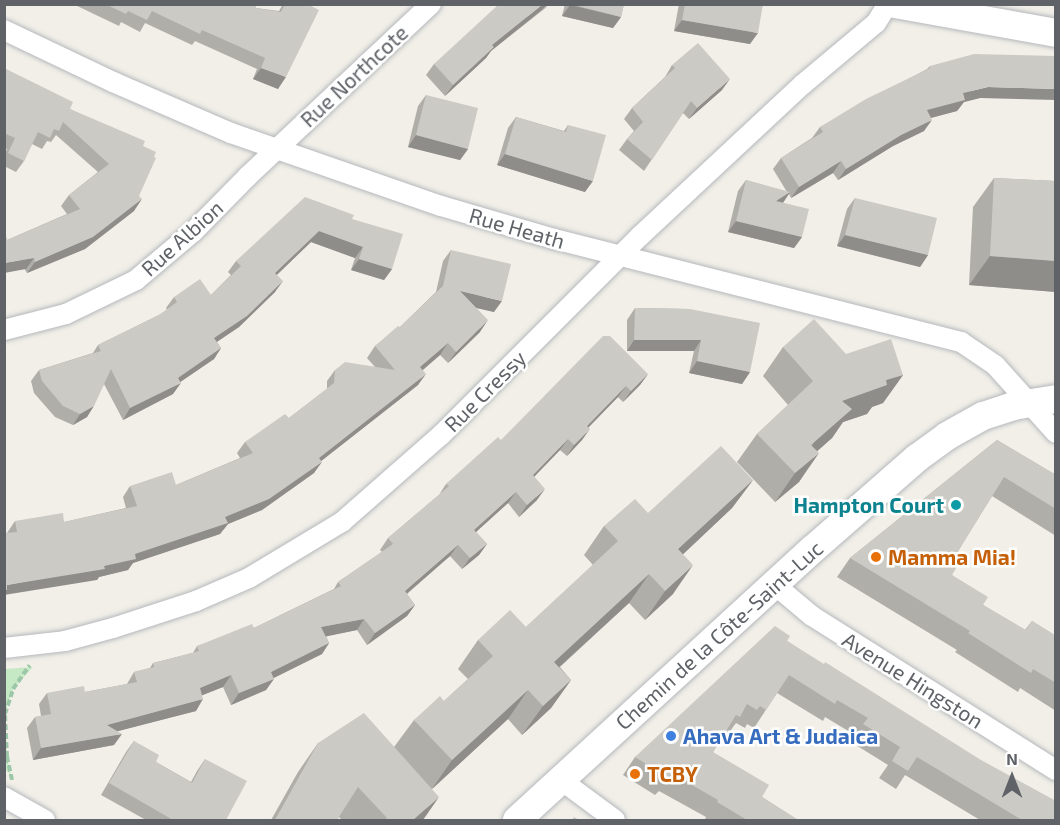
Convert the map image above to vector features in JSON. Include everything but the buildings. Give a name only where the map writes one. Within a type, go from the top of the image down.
[{"type":"main road","points":[[895,4],[1056,33]]},
{"type":"main road","name":"Chemin de la Côte-Saint-Luc","points":[[517,820],[856,510],[932,447],[983,416],[1043,401]]},
{"type":"street","name":"Rue Northcote","points":[[278,148],[431,4]]},
{"type":"street","name":"Rue Cressy","points":[[4,648],[65,641],[162,613],[227,588],[311,543],[342,522],[441,435],[620,255],[802,85],[876,23],[888,4]]},
{"type":"street","name":"Rue Heath","points":[[4,30],[171,108],[231,133],[500,224],[961,342],[986,357],[1043,401],[1056,433]]},
{"type":"street","name":"Rue Albion","points":[[4,330],[66,314],[136,280],[194,232],[278,148]]},
{"type":"street","name":"Avenue Hingston","points":[[775,585],[812,616],[1056,770]]},
{"type":"street","points":[[561,780],[615,820]]},
{"type":"street","points":[[9,800],[45,820]]},
{"type":"path","points":[[9,800],[5,714],[12,689],[30,665]]},
{"type":"green space","points":[[33,667],[13,689],[5,714],[5,669]]},
{"type":"green space","points":[[5,714],[7,757],[11,774],[5,770]]},
{"type":"place","name":"Hampton Court","points":[[956,505]]},
{"type":"place","name":"Mamma Mia!","points":[[876,557]]},
{"type":"place","name":"Ahava Art & Judaica","points":[[671,736]]},
{"type":"place","name":"TCBY","points":[[635,774]]}]
